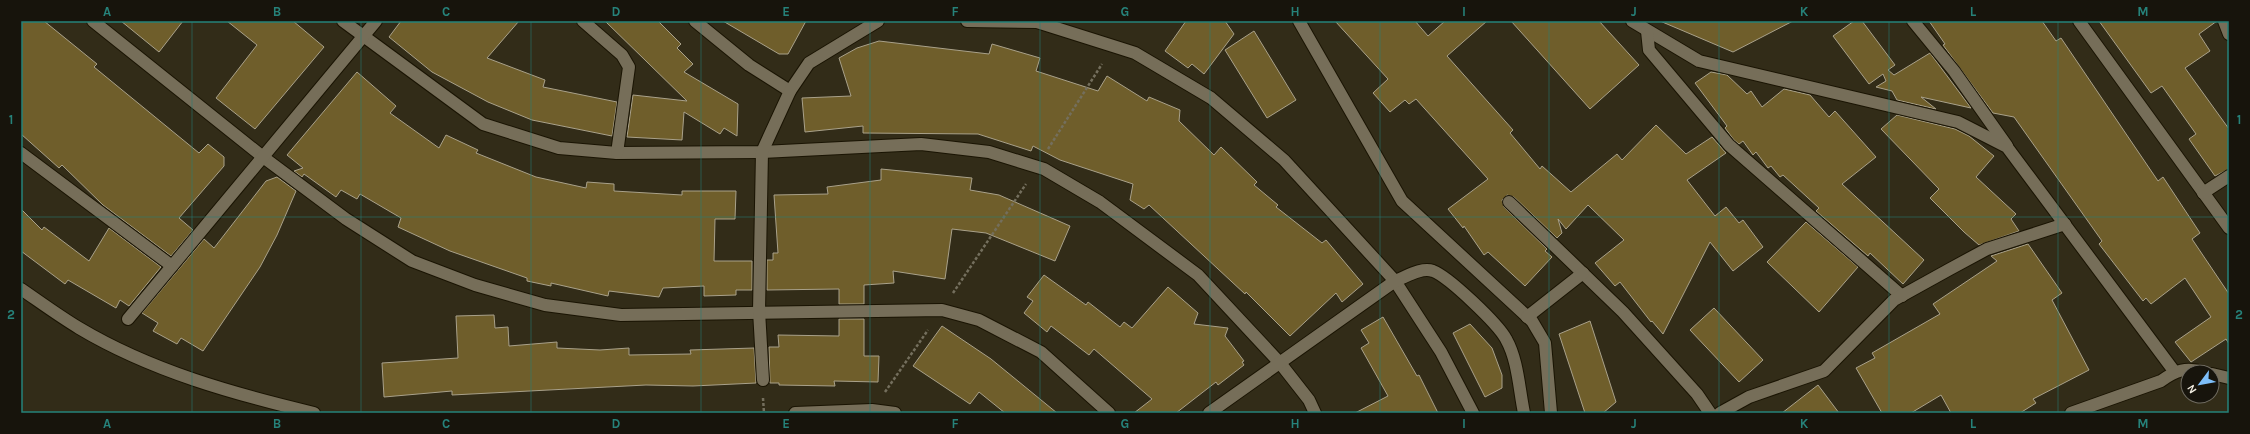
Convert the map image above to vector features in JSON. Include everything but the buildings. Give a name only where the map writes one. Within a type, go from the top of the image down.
[{"type":"street","points":[[93,21],[263,157],[346,218],[412,261],[476,285],[545,305],[621,315],[942,310],[979,320],[1041,352],[1109,413]]},
{"type":"street","points":[[343,21],[483,124],[559,148],[617,152],[762,152],[921,144],[989,152],[1037,167],[1100,202],[1198,275],[1280,363],[1309,400],[1315,413]]},
{"type":"street","points":[[128,319],[376,21]]},
{"type":"street","points":[[583,21],[622,55],[629,67],[617,152]]},
{"type":"street","points":[[695,21],[749,64],[790,91]]},
{"type":"street","points":[[763,380],[759,312],[762,152],[790,91],[809,62],[878,21]]},
{"type":"street","points":[[967,21],[1037,22],[1114,46],[1135,54],[1216,103],[1284,160],[1395,281],[1442,352],[1473,413]]},
{"type":"street","points":[[1299,21],[1402,201],[1527,316],[1546,343],[1551,413]]},
{"type":"street","points":[[1632,21],[1699,61],[1958,122],[2007,147]]},
{"type":"street","points":[[1913,21],[1954,71],[2007,147],[2174,371]]},
{"type":"street","points":[[2079,21],[2229,228]]},
{"type":"street","points":[[2224,21],[2229,34]]},
{"type":"street","points":[[1647,31],[1649,50],[1729,145],[1902,296]]},
{"type":"street","points":[[21,153],[172,266]]},
{"type":"street","points":[[2203,193],[2229,176]]},
{"type":"street","points":[[1509,202],[1623,312],[1697,394],[1710,413]]},
{"type":"street","points":[[1720,413],[1749,397],[1824,371],[1894,300],[1987,249],[2065,224]]},
{"type":"street","points":[[1209,413],[1395,281],[1420,271],[1432,271],[1465,295],[1494,322],[1506,339],[1513,356],[1524,413]]},
{"type":"street","points":[[1527,316],[1583,273]]},
{"type":"street","points":[[21,289],[80,328],[114,346],[158,366],[211,385],[314,413]]},
{"type":"street","points":[[2071,413],[2161,381],[2174,371],[2180,370]]},
{"type":"street","points":[[795,413],[872,410],[895,413]]},
{"type":"path","points":[[872,410],[942,310],[1037,167],[1114,46]]}]
